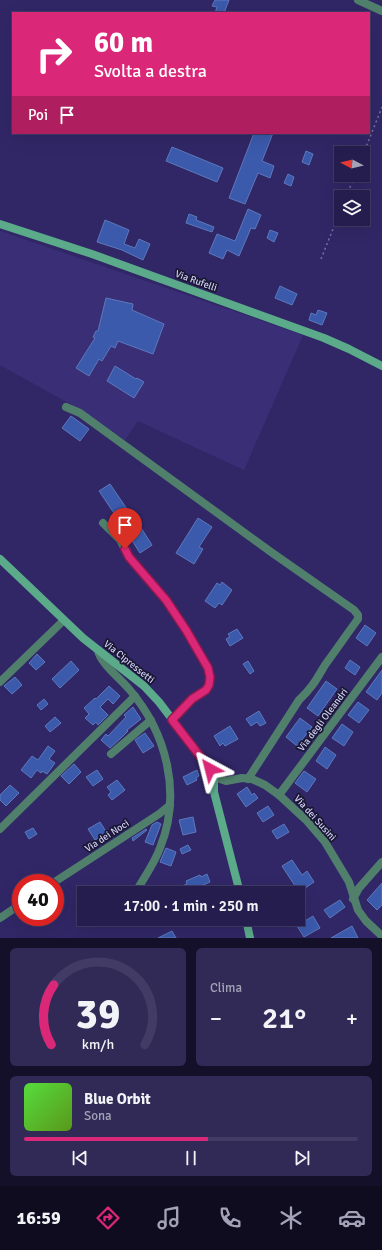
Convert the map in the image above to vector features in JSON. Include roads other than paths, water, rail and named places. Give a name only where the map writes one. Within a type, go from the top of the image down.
[{"type":"street","points":[[358,0],[382,11]]},
{"type":"street","name":"Via Rufelli","points":[[0,224],[92,254],[324,338],[382,366]]},
{"type":"street","points":[[66,407],[80,413],[271,552],[354,610],[358,615],[358,619],[324,667],[317,681],[299,700],[248,778],[226,781],[214,777]]},
{"type":"street","points":[[103,523],[120,540],[129,557],[166,600],[186,630],[208,668],[210,677],[209,685],[206,690],[192,699],[172,720]]},
{"type":"street","name":"Via Cipressetti","points":[[0,559],[98,650],[144,686],[210,769],[214,777],[214,792],[238,886]]},
{"type":"street","points":[[0,682],[64,620]]},
{"type":"street","points":[[98,650],[102,660],[135,696],[151,720],[162,743],[167,763],[170,786],[170,805],[167,825],[160,849],[152,866],[139,886]]},
{"type":"street","name":"Via degli Oleandri","points":[[279,795],[382,657]]},
{"type":"street","points":[[0,829],[135,696]]},
{"type":"street","points":[[111,754],[151,720]]},
{"type":"street","name":"Via dei Susini","points":[[248,778],[260,782],[279,795],[325,842],[349,884],[353,899],[363,918],[382,936]]},
{"type":"street","name":"Via dei Noci","points":[[64,876],[170,805]]},
{"type":"street","points":[[353,899],[359,888],[382,862]]},
{"type":"street","points":[[349,884],[363,879],[374,871]]},
{"type":"street","points":[[0,918],[12,910]]},
{"type":"street","points":[[247,926],[250,938]]}]
